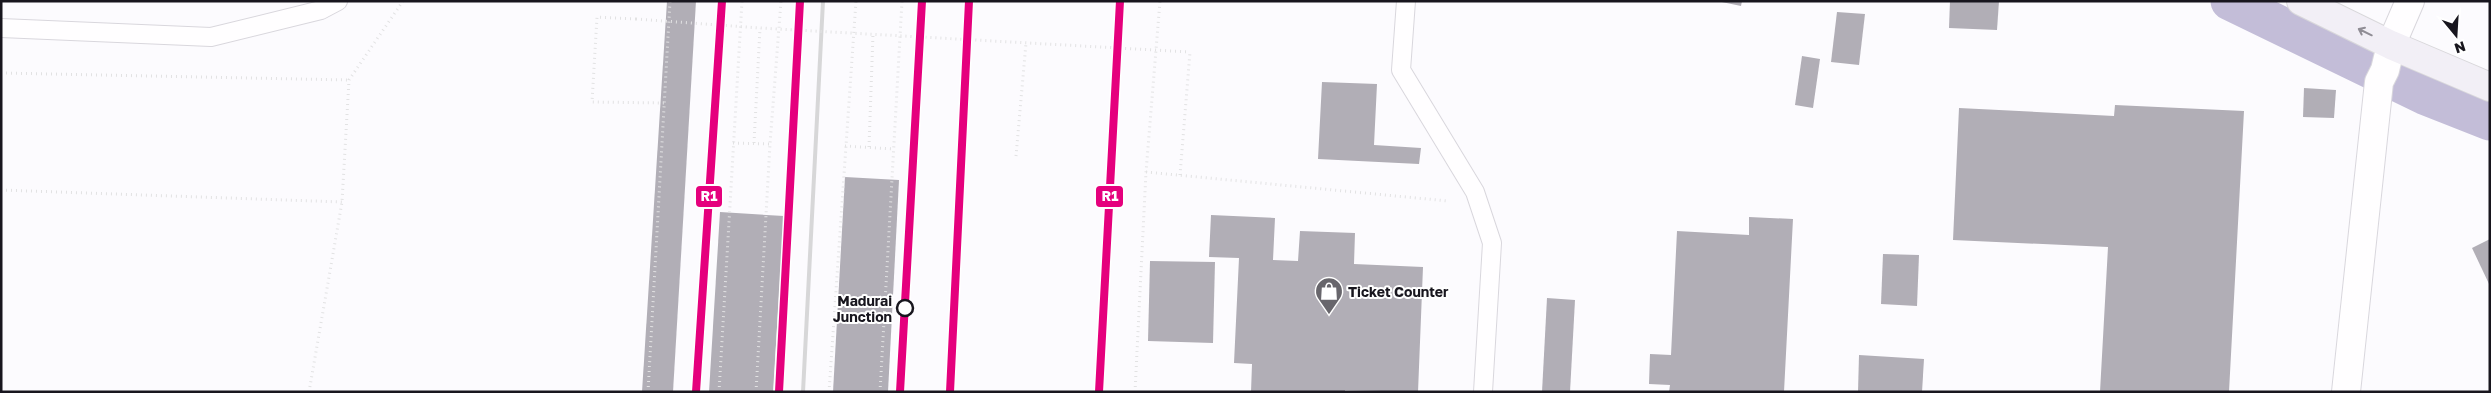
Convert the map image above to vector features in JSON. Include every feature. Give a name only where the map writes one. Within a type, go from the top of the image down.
[{"type":"main road","points":[[2301,1],[2385,65],[2490,86]]},
{"type":"street","points":[[2346,392],[2385,65],[2410,1]]},
{"type":"lane","points":[[1,28],[211,37],[321,10],[338,1]]},
{"type":"lane","points":[[1406,4],[1401,70],[1475,192],[1492,243],[1483,392]]},
{"type":"path","points":[[309,392],[342,202],[349,80],[403,1]]},
{"type":"path","points":[[648,392],[670,1]]},
{"type":"path","points":[[719,392],[742,1]]},
{"type":"path","points":[[756,392],[770,144],[781,1]]},
{"type":"path","points":[[829,392],[856,1]]},
{"type":"path","points":[[880,392],[902,1]]},
{"type":"path","points":[[1135,392],[1146,172],[1160,1]]},
{"type":"path","points":[[664,103],[592,102],[596,16],[760,28],[1190,52],[1180,175]]},
{"type":"path","points":[[754,143],[760,28]]},
{"type":"path","points":[[869,147],[873,34]]},
{"type":"path","points":[[1016,156],[1026,43]]},
{"type":"path","points":[[1,73],[349,80]]},
{"type":"path","points":[[733,143],[770,144]]},
{"type":"path","points":[[845,146],[893,149]]},
{"type":"path","points":[[1146,172],[1479,204]]},
{"type":"path","points":[[1,190],[342,202]]},
{"type":"building","points":[[667,1],[696,1],[673,392],[642,392]]},
{"type":"building","points":[[1717,1],[1742,1],[1741,6]]},
{"type":"building","points":[[1950,1],[1999,1],[1997,30],[1949,28]]},
{"type":"building","points":[[1837,12],[1865,14],[1859,65],[1831,62]]},
{"type":"building","points":[[1802,56],[1820,59],[1813,108],[1795,105]]},
{"type":"building","points":[[1322,82],[1377,84],[1374,145],[1421,148],[1419,164],[1318,159]]},
{"type":"building","points":[[2304,88],[2336,90],[2334,118],[2303,117]]},
{"type":"building","points":[[2115,105],[2244,111],[2229,392],[2100,392],[2108,247],[1953,240],[1959,108],[2114,116]]},
{"type":"building","points":[[845,177],[899,180],[888,392],[833,392]]},
{"type":"building","points":[[720,212],[784,216],[773,392],[709,392]]},
{"type":"building","name":"Ticket Counter","points":[[1211,215],[1275,218],[1273,260],[1298,261],[1300,231],[1355,233],[1354,264],[1423,267],[1418,392],[1345,390],[1345,392],[1251,392],[1252,364],[1234,363],[1239,258],[1209,257]]},
{"type":"building","points":[[1749,217],[1793,219],[1784,392],[1669,392],[1670,385],[1649,384],[1650,354],[1671,355],[1677,231],[1749,235]]},
{"type":"building","points":[[2490,239],[2490,286],[2472,248]]},
{"type":"building","points":[[1883,254],[1919,255],[1917,306],[1881,304]]},
{"type":"building","points":[[1150,261],[1215,262],[1213,343],[1148,341]]},
{"type":"building","points":[[1547,298],[1575,300],[1570,392],[1542,392]]},
{"type":"building","points":[[1859,355],[1924,359],[1922,392],[1858,392]]},
{"type":"waterway","points":[[2230,1],[2424,95],[2490,121]]},
{"type":"railway","points":[[779,392],[800,1]]},
{"type":"railway","points":[[803,392],[823,1]]},
{"type":"railway","points":[[900,392],[922,1]]},
{"type":"railway","points":[[950,392],[969,1]]},
{"type":"railway","points":[[1099,392],[1120,1]]},
{"type":"transit line","name":"R1","points":[[696,392],[722,1]]},
{"type":"transit line","name":"R1","points":[[779,392],[800,1]]},
{"type":"transit line","name":"R1","points":[[900,392],[922,1]]},
{"type":"transit line","name":"R1","points":[[950,392],[969,1]]},
{"type":"transit line","name":"R1","points":[[1099,392],[1120,1]]},
{"type":"place","name":"Madurai Junction","points":[[905,308]]},
{"type":"place","name":"Ticket Counter","points":[[1329,315]]}]
